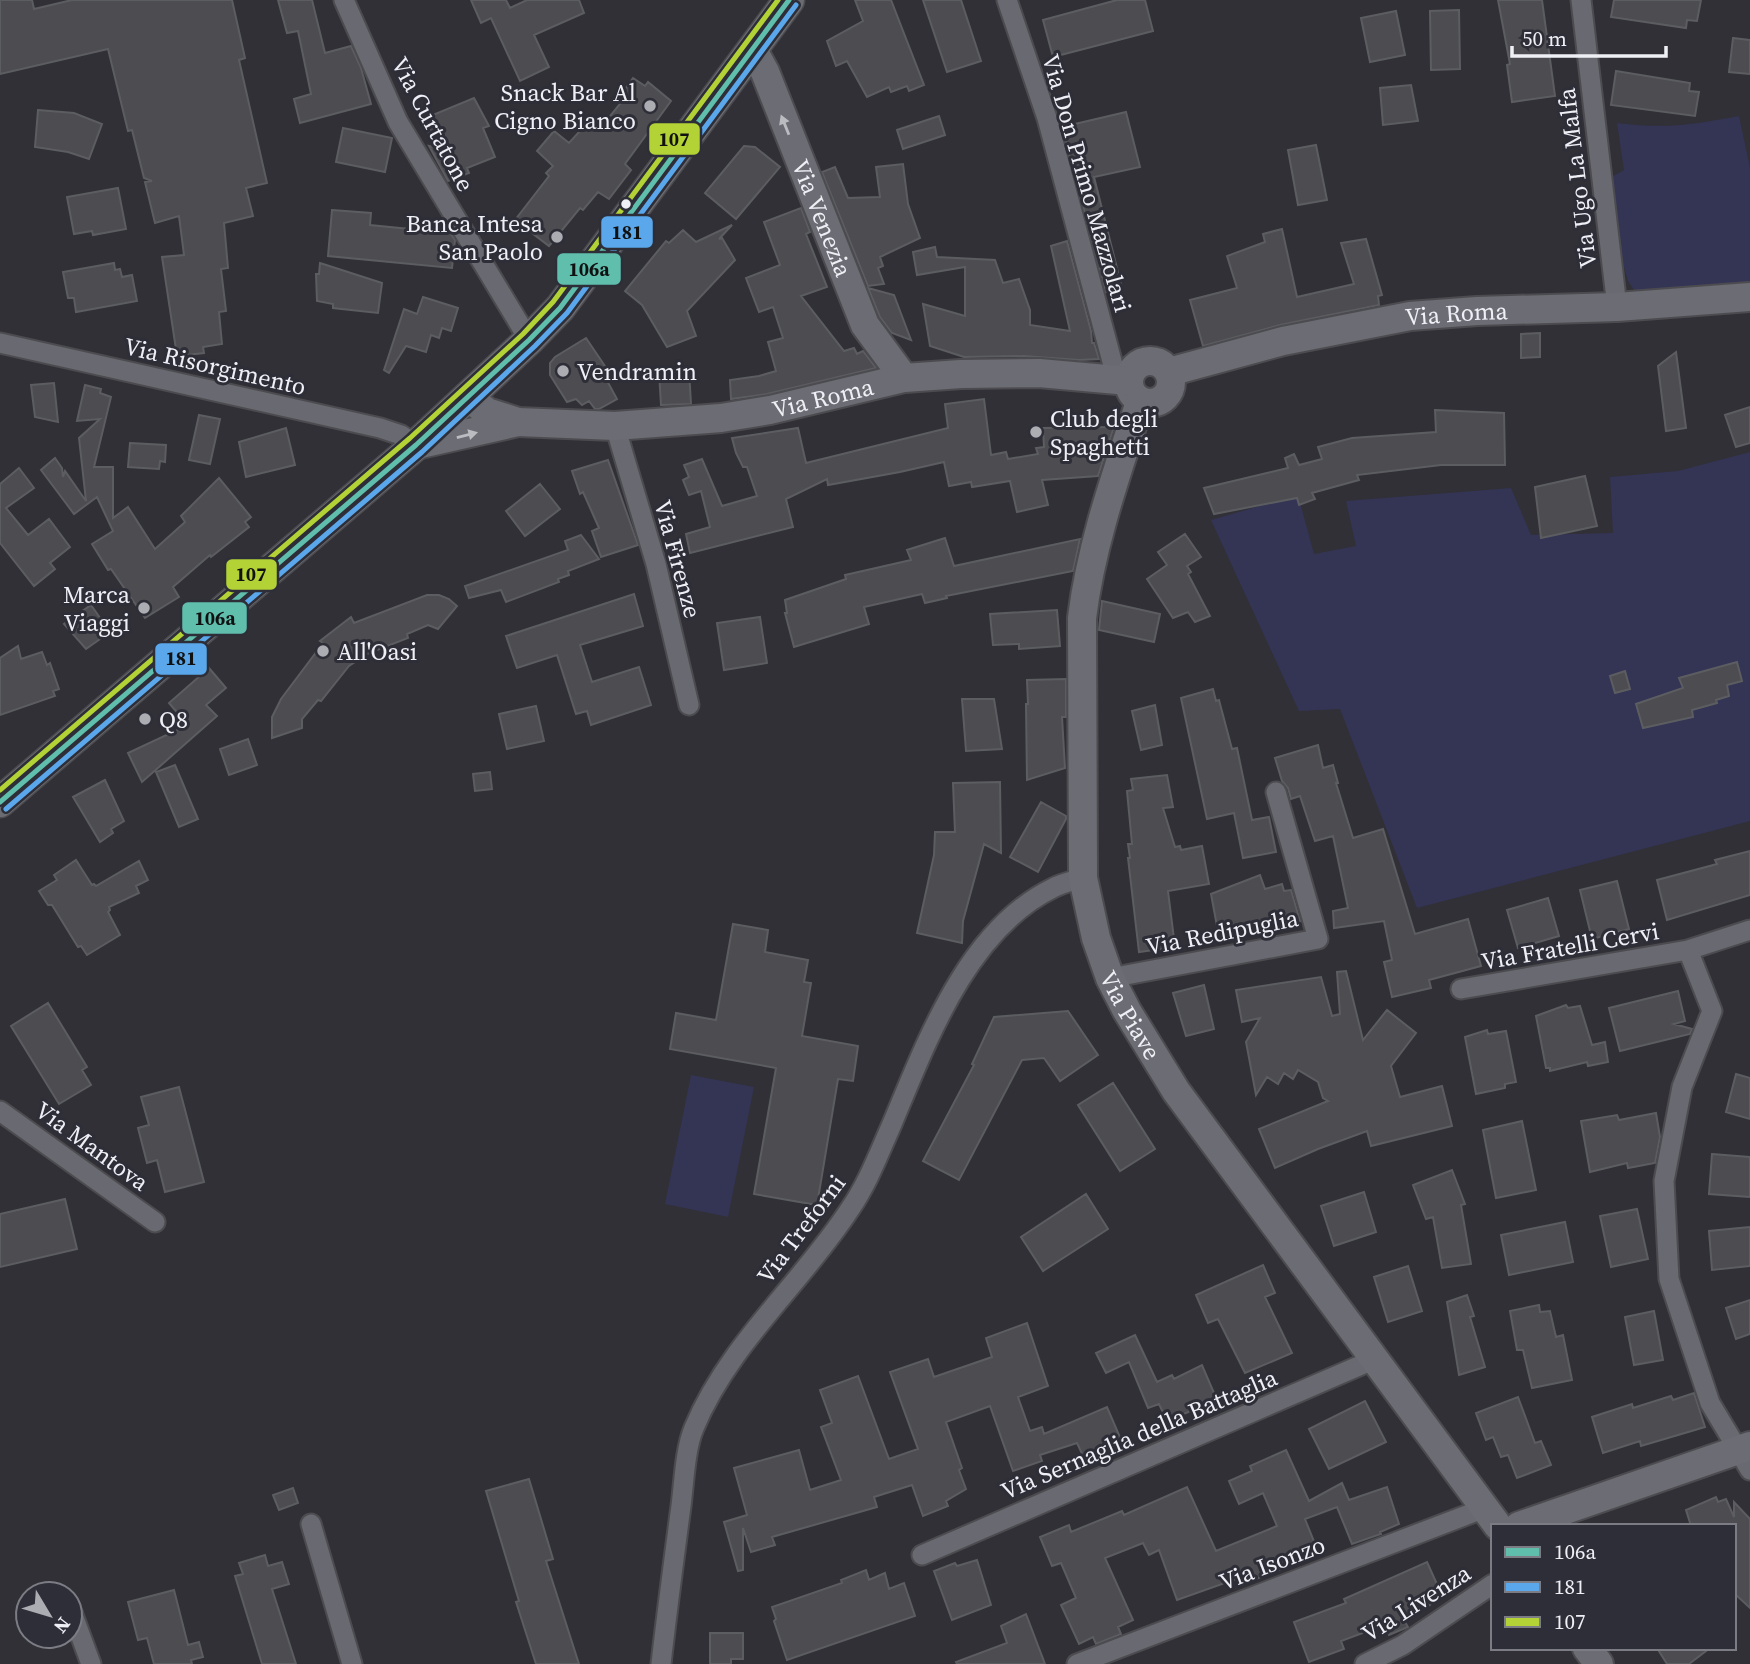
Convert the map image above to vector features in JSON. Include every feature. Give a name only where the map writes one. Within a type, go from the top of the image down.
[{"type":"main road","points":[[0,802],[416,445],[529,340],[560,308],[789,0]]},
{"type":"street","name":"Via Curtatone","points":[[344,0],[398,122],[529,340]]},
{"type":"street","name":"Via Don Primo Mazzolari","points":[[1007,0],[1047,118],[1129,387]]},
{"type":"street","name":"Via Ugo La Malfa","points":[[1581,0],[1617,307]]},
{"type":"street","name":"Via Venezia","points":[[753,50],[765,72],[866,324],[904,379]]},
{"type":"street","name":"Via Roma","points":[[416,445],[518,422],[615,426],[721,418],[770,410],[904,379],[961,374],[1039,373],[1129,387],[1154,404],[1166,397],[1172,385],[1169,372],[1283,341],[1410,316],[1617,307],[1750,297]]},
{"type":"street","name":"Via Risorgimento","points":[[0,343],[380,428],[401,435],[416,445]]},
{"type":"street","name":"Via Piave","points":[[1129,387],[1112,489],[1086,582],[1083,606],[1083,878],[1096,938],[1110,978],[1127,1012],[1176,1091],[1492,1517]]},
{"type":"street","name":"Via Roma","points":[[468,397],[488,412],[518,422]]},
{"type":"street","name":"Via Firenze","points":[[615,426],[656,564],[689,705]]},
{"type":"street","name":"Via Redipuglia","points":[[1110,978],[1318,939],[1276,792]]},
{"type":"street","name":"Via Treforni","points":[[660,1664],[693,1432],[712,1391],[734,1356],[820,1251],[868,1180],[931,1032],[960,980],[1016,912],[1053,888],[1083,878]]},
{"type":"street","name":"Via Fratelli Cervi","points":[[1461,989],[1688,950],[1750,930]]},
{"type":"street","name":"Via Fratelli Cervi","points":[[1688,950],[1712,1011],[1682,1087],[1664,1181],[1669,1279],[1710,1403],[1745,1455]]},
{"type":"street","name":"Via Mantova","points":[[0,1111],[155,1222]]},
{"type":"street","name":"Via Sernaglia della Battaglia","points":[[922,1555],[1375,1359]]},
{"type":"street","points":[[1525,1524],[1745,1455]]},
{"type":"street","name":"Via Isonzo","points":[[1077,1664],[1492,1517]]},
{"type":"street","points":[[311,1524],[352,1664]]},
{"type":"street","name":"Via Livenza","points":[[1364,1664],[1402,1644],[1491,1585]]},
{"type":"street","points":[[84,1645],[91,1664]]},
{"type":"shaded area","points":[[1739,116],[1750,168],[1750,291],[1636,293],[1628,281],[1624,267],[1608,179],[1624,170],[1617,123],[1678,125]]},
{"type":"shaded area","points":[[1750,452],[1750,821],[1417,908],[1340,709],[1299,711],[1211,520],[1298,495],[1314,554],[1356,546],[1346,501],[1511,488],[1531,535],[1613,533],[1610,477],[1678,471]]},
{"type":"shaded area","points":[[691,1075],[754,1087],[728,1217],[665,1204]]},
{"type":"building","points":[[0,0],[32,0],[34,9],[72,0],[232,0],[245,58],[239,60],[267,183],[246,188],[253,216],[224,223],[228,268],[221,269],[226,311],[219,312],[222,344],[203,347],[204,353],[177,356],[162,257],[184,255],[179,216],[155,223],[145,182],[152,181],[144,178],[132,130],[128,131],[108,49],[0,74]]},
{"type":"building","points":[[278,0],[312,0],[325,53],[351,46],[361,68],[371,104],[300,123],[294,99],[311,94],[298,31],[287,33]]},
{"type":"building","points":[[471,0],[506,0],[510,8],[527,0],[579,0],[584,13],[534,35],[549,67],[520,81],[491,18],[481,23]]},
{"type":"building","points":[[855,0],[891,0],[924,85],[909,91],[907,86],[891,92],[889,87],[867,97],[847,61],[836,66],[827,41],[863,21]]},
{"type":"building","points":[[923,0],[961,0],[981,61],[947,72]]},
{"type":"building","points":[[1117,0],[1145,0],[1153,31],[1053,57],[1043,20]]},
{"type":"building","points":[[1498,0],[1542,0],[1555,96],[1512,102],[1507,65],[1510,64]]},
{"type":"building","points":[[1614,0],[1701,0],[1697,21],[1687,20],[1686,28],[1611,17]]},
{"type":"building","points":[[1459,10],[1460,69],[1431,70],[1430,11]]},
{"type":"building","points":[[1396,11],[1405,55],[1370,62],[1361,18]]},
{"type":"building","points":[[1733,38],[1750,40],[1750,74],[1729,72]]},
{"type":"building","points":[[1616,71],[1690,83],[1689,91],[1699,92],[1695,116],[1611,105]]},
{"type":"building","points":[[633,78],[645,86],[648,82],[671,101],[625,164],[631,170],[609,199],[598,192],[583,210],[580,208],[549,246],[515,220],[549,176],[546,173],[553,166],[537,151],[554,131],[569,143],[590,120],[601,127],[620,104],[616,101]]},
{"type":"building","points":[[1411,85],[1418,121],[1383,125],[1380,88]]},
{"type":"building","points":[[474,98],[489,126],[483,128],[495,157],[467,168],[469,173],[448,181],[429,146],[434,147],[423,119]]},
{"type":"building","points":[[38,110],[74,113],[102,124],[89,159],[68,152],[35,147]]},
{"type":"building","points":[[1126,112],[1140,167],[1094,177],[1122,288],[1106,292],[1062,127]]},
{"type":"building","points":[[939,116],[945,135],[903,149],[897,130]]},
{"type":"building","points":[[343,128],[392,138],[385,172],[336,162]]},
{"type":"building","points":[[1316,145],[1327,200],[1298,205],[1288,150]]},
{"type":"building","points":[[744,146],[755,147],[780,167],[736,219],[705,193]]},
{"type":"building","points":[[903,164],[908,204],[920,238],[880,257],[883,266],[878,268],[884,284],[868,286],[822,172],[835,167],[848,198],[880,197],[876,167]]},
{"type":"building","points":[[118,188],[126,229],[93,235],[92,231],[74,234],[67,197]]},
{"type":"building","points":[[801,208],[810,232],[806,234],[827,287],[801,296],[844,351],[854,348],[857,354],[863,351],[876,368],[767,394],[731,399],[730,380],[776,371],[768,342],[783,338],[773,307],[759,312],[746,278],[780,265],[764,222]]},
{"type":"building","points":[[332,210],[371,213],[370,225],[450,233],[455,240],[452,268],[328,256]]},
{"type":"building","points":[[732,225],[719,239],[722,238],[735,260],[687,311],[696,336],[667,347],[642,305],[625,291],[666,241],[669,243],[683,230],[696,242]]},
{"type":"building","points":[[1282,229],[1297,297],[1354,284],[1341,243],[1366,239],[1382,295],[1378,296],[1379,305],[1280,325],[1203,346],[1190,300],[1237,288],[1227,256],[1265,242],[1263,234]]},
{"type":"building","points":[[1067,241],[1092,343],[1099,359],[964,357],[930,346],[923,304],[965,316],[965,267],[917,275],[913,252],[935,247],[937,257],[995,260],[1003,283],[1019,279],[1030,310],[1030,325],[1070,331],[1051,246]]},
{"type":"building","points":[[114,263],[115,270],[120,269],[122,277],[132,275],[137,301],[76,312],[74,298],[68,298],[63,272]]},
{"type":"building","points":[[320,263],[382,283],[378,313],[333,308],[333,304],[317,301],[316,274],[319,274]]},
{"type":"building","points":[[868,288],[894,295],[911,340],[892,333],[880,317]]},
{"type":"building","points":[[423,297],[458,308],[451,331],[442,328],[439,338],[431,335],[426,352],[406,346],[389,373],[384,370],[404,309],[417,314]]},
{"type":"building","points":[[1540,333],[1540,357],[1521,358],[1521,334]]},
{"type":"building","points":[[586,338],[611,375],[605,377],[617,399],[599,409],[595,409],[589,401],[582,405],[576,399],[567,402],[550,375],[550,363],[555,357]]},
{"type":"building","points":[[1676,352],[1686,428],[1666,431],[1658,366]]},
{"type":"building","points":[[689,370],[691,404],[661,405],[659,372]]},
{"type":"building","points":[[54,383],[58,422],[35,417],[31,385]]},
{"type":"building","points":[[85,385],[101,389],[100,393],[111,397],[94,467],[113,467],[113,518],[128,507],[155,549],[185,522],[181,516],[219,478],[251,517],[245,522],[249,527],[211,557],[210,555],[173,587],[179,597],[145,618],[111,569],[108,570],[92,544],[113,531],[97,497],[74,514],[41,470],[55,458],[62,468],[63,477],[65,471],[86,501],[79,438],[100,419],[77,421]]},
{"type":"building","points":[[984,399],[991,455],[1006,452],[1008,459],[1038,454],[1036,448],[1044,447],[1043,428],[1114,427],[1098,476],[1042,480],[1048,505],[1017,512],[1010,481],[972,487],[971,482],[949,486],[944,462],[828,485],[827,479],[786,499],[793,527],[690,553],[686,534],[710,527],[701,491],[689,495],[683,480],[689,477],[684,465],[702,459],[722,506],[757,496],[747,467],[743,467],[732,438],[798,428],[806,463],[948,428],[945,404]]},
{"type":"building","points":[[1750,407],[1750,443],[1736,447],[1725,415]]},
{"type":"building","points":[[1435,410],[1504,413],[1505,465],[1441,465],[1357,475],[1359,480],[1312,493],[1315,499],[1299,505],[1297,498],[1214,514],[1204,488],[1288,468],[1285,458],[1294,454],[1299,465],[1322,459],[1318,447],[1352,438],[1436,432]]},
{"type":"building","points":[[199,415],[220,419],[210,464],[189,460]]},
{"type":"building","points":[[286,428],[295,465],[246,477],[239,442]]},
{"type":"building","points":[[130,443],[166,445],[165,462],[160,461],[159,469],[128,467]]},
{"type":"building","points":[[608,460],[638,545],[601,557],[592,531],[599,528],[583,492],[580,494],[572,471]]},
{"type":"building","points":[[19,468],[34,488],[6,508],[28,535],[49,519],[70,547],[50,563],[55,569],[34,586],[0,543],[0,484]]},
{"type":"building","points":[[1585,476],[1597,526],[1541,538],[1535,487]]},
{"type":"building","points":[[540,484],[560,509],[525,536],[506,511]]},
{"type":"building","points":[[1185,534],[1201,557],[1187,566],[1191,572],[1188,574],[1210,616],[1195,622],[1188,612],[1173,618],[1147,579],[1167,565],[1158,552]]},
{"type":"building","points":[[581,535],[599,559],[568,571],[569,575],[558,579],[559,582],[506,602],[501,590],[469,598],[465,586],[568,550],[565,541]]},
{"type":"building","points":[[945,538],[954,566],[1080,539],[1073,571],[946,596],[947,598],[925,603],[922,594],[864,607],[869,624],[794,647],[785,613],[785,600],[846,579],[845,575],[911,560],[907,550]]},
{"type":"building","points":[[634,594],[643,626],[580,645],[592,682],[639,667],[651,705],[591,725],[587,711],[576,714],[557,655],[517,668],[506,636]]},
{"type":"building","points":[[427,595],[439,595],[457,606],[438,629],[428,625],[407,634],[408,638],[367,654],[349,666],[321,701],[318,700],[302,719],[302,728],[272,738],[272,717],[281,699],[323,643],[320,641],[351,617],[354,623]]},
{"type":"building","points":[[1102,601],[1160,614],[1154,642],[1099,630]]},
{"type":"building","points":[[91,605],[110,632],[86,649],[64,624]]},
{"type":"building","points":[[1057,610],[1060,646],[1019,649],[1019,644],[993,645],[990,614]]},
{"type":"building","points":[[760,617],[767,663],[724,670],[717,623]]},
{"type":"building","points":[[18,646],[21,659],[42,652],[47,665],[50,663],[59,689],[53,691],[55,696],[0,715],[0,658]]},
{"type":"building","points":[[1737,662],[1742,681],[1727,685],[1729,696],[1716,700],[1717,703],[1692,710],[1693,717],[1643,728],[1636,704],[1683,688],[1679,678]]},
{"type":"building","points":[[209,668],[226,688],[206,705],[217,716],[142,782],[128,753],[188,725],[169,703]]},
{"type":"building","points":[[1625,671],[1630,689],[1615,693],[1610,676]]},
{"type":"building","points":[[1066,679],[1066,717],[1062,717],[1065,768],[1027,780],[1027,680]]},
{"type":"building","points":[[1213,689],[1216,701],[1219,700],[1232,749],[1237,748],[1252,820],[1269,817],[1276,852],[1243,858],[1234,813],[1207,819],[1181,698]]},
{"type":"building","points":[[962,699],[994,699],[1002,749],[966,751]]},
{"type":"building","points":[[1155,705],[1162,745],[1141,750],[1132,711]]},
{"type":"building","points":[[536,706],[544,741],[507,749],[499,714]]},
{"type":"building","points":[[248,739],[257,765],[229,775],[220,749]]},
{"type":"building","points":[[1318,745],[1323,768],[1333,765],[1353,838],[1383,829],[1415,934],[1468,919],[1481,966],[1429,980],[1431,988],[1392,997],[1384,962],[1392,960],[1384,921],[1334,928],[1333,911],[1348,908],[1333,836],[1315,841],[1300,796],[1291,799],[1275,758]]},
{"type":"building","points":[[175,765],[198,819],[179,827],[156,772]]},
{"type":"building","points":[[490,772],[492,789],[475,791],[473,774]]},
{"type":"building","points":[[1167,775],[1173,807],[1163,808],[1175,847],[1180,846],[1181,850],[1202,846],[1209,884],[1168,891],[1175,947],[1139,952],[1128,858],[1128,844],[1132,844],[1127,791],[1133,790],[1131,779]]},
{"type":"building","points":[[105,780],[124,821],[111,829],[113,833],[100,842],[73,797]]},
{"type":"building","points":[[1000,782],[1001,853],[984,844],[963,921],[962,943],[917,933],[934,855],[935,832],[955,832],[953,783]]},
{"type":"building","points":[[1041,802],[1066,816],[1066,819],[1038,872],[1010,857]]},
{"type":"building","points":[[1750,851],[1750,895],[1667,920],[1657,880],[1717,864],[1715,860]]},
{"type":"building","points":[[76,860],[92,885],[96,886],[139,861],[148,880],[136,886],[139,893],[109,907],[108,912],[120,935],[87,955],[81,946],[78,947],[52,905],[48,905],[39,891],[57,880],[54,875]]},
{"type":"building","points":[[1260,875],[1265,889],[1282,884],[1284,891],[1291,890],[1301,924],[1275,932],[1274,925],[1219,937],[1211,894]]},
{"type":"building","points":[[1617,881],[1629,929],[1592,939],[1580,890]]},
{"type":"building","points":[[1548,898],[1559,936],[1518,948],[1507,910]]},
{"type":"building","points":[[733,924],[768,930],[765,952],[808,960],[804,982],[811,983],[802,1036],[858,1046],[853,1081],[838,1079],[817,1205],[754,1194],[776,1068],[670,1049],[676,1013],[716,1020]]},
{"type":"building","points":[[1346,971],[1363,1040],[1387,1010],[1416,1033],[1391,1066],[1400,1097],[1442,1086],[1452,1126],[1371,1146],[1367,1131],[1275,1168],[1259,1129],[1328,1101],[1323,1098],[1318,1082],[1298,1070],[1293,1079],[1284,1073],[1278,1084],[1267,1077],[1256,1095],[1246,1042],[1260,1018],[1242,1022],[1236,990],[1321,977],[1332,1016],[1340,1014],[1337,972]]},
{"type":"building","points":[[1204,985],[1214,1029],[1186,1036],[1173,993]]},
{"type":"building","points":[[1678,991],[1685,1021],[1674,1024],[1692,1029],[1690,1034],[1620,1051],[1609,1008]]},
{"type":"building","points":[[48,1003],[87,1067],[82,1070],[91,1085],[59,1104],[11,1026]]},
{"type":"building","points":[[1566,1005],[1568,1008],[1580,1006],[1592,1045],[1605,1042],[1608,1062],[1588,1066],[1587,1062],[1550,1071],[1550,1068],[1546,1068],[1536,1016]]},
{"type":"building","points":[[1068,1011],[1098,1055],[1060,1081],[1044,1058],[1022,1060],[959,1180],[923,1161],[974,1065],[972,1064],[994,1017]]},
{"type":"building","points":[[1487,1030],[1488,1034],[1506,1031],[1516,1082],[1505,1084],[1505,1088],[1476,1094],[1465,1037]]},
{"type":"building","points":[[1736,1074],[1750,1078],[1750,1119],[1726,1112]]},
{"type":"building","points":[[1113,1083],[1155,1149],[1120,1171],[1078,1105]]},
{"type":"building","points":[[179,1087],[204,1182],[165,1192],[157,1160],[147,1163],[138,1128],[149,1125],[141,1097]]},
{"type":"building","points":[[1656,1113],[1660,1137],[1655,1163],[1628,1168],[1627,1163],[1590,1172],[1581,1121],[1617,1115],[1619,1120]]},
{"type":"building","points":[[1522,1121],[1536,1190],[1496,1198],[1483,1130]]},
{"type":"building","points":[[1712,1154],[1750,1157],[1750,1197],[1709,1194]]},
{"type":"building","points":[[1452,1170],[1465,1204],[1461,1205],[1471,1264],[1442,1268],[1433,1217],[1426,1219],[1413,1185]]},
{"type":"building","points":[[1364,1192],[1376,1232],[1334,1246],[1321,1206]]},
{"type":"building","points":[[1086,1194],[1108,1229],[1043,1271],[1021,1237]]},
{"type":"building","points":[[65,1199],[77,1249],[0,1267],[0,1214]]},
{"type":"building","points":[[1637,1209],[1648,1259],[1611,1267],[1600,1216]]},
{"type":"building","points":[[1565,1222],[1573,1262],[1509,1275],[1501,1235]]},
{"type":"building","points":[[1750,1227],[1750,1266],[1712,1270],[1709,1231]]},
{"type":"building","points":[[1263,1265],[1275,1293],[1265,1297],[1292,1353],[1245,1373],[1218,1319],[1208,1323],[1196,1295]]},
{"type":"building","points":[[1408,1266],[1422,1311],[1388,1322],[1374,1277]]},
{"type":"building","points":[[1467,1295],[1474,1316],[1470,1317],[1485,1367],[1459,1375],[1447,1302]]},
{"type":"building","points":[[1750,1300],[1750,1334],[1736,1339],[1726,1308]]},
{"type":"building","points":[[1539,1305],[1540,1312],[1550,1311],[1556,1337],[1563,1335],[1572,1380],[1532,1388],[1523,1350],[1517,1350],[1510,1311]]},
{"type":"building","points":[[1654,1311],[1663,1360],[1634,1365],[1625,1317]]},
{"type":"building","points":[[1027,1323],[1048,1386],[1018,1397],[1030,1431],[1042,1427],[1044,1434],[1107,1407],[1122,1442],[1084,1458],[1077,1443],[1040,1455],[1042,1461],[1013,1471],[990,1406],[946,1422],[962,1468],[959,1470],[966,1489],[946,1501],[948,1506],[923,1516],[912,1485],[874,1497],[877,1507],[772,1537],[775,1545],[751,1552],[743,1528],[743,1570],[738,1571],[724,1522],[747,1515],[734,1468],[799,1450],[810,1490],[841,1480],[821,1427],[832,1423],[820,1390],[858,1376],[889,1459],[918,1449],[890,1372],[928,1359],[934,1377],[992,1357],[986,1338]]},
{"type":"building","points":[[1135,1335],[1157,1382],[1172,1375],[1174,1379],[1202,1365],[1217,1400],[1167,1421],[1159,1404],[1148,1408],[1129,1362],[1106,1373],[1096,1353]]},
{"type":"building","points":[[1694,1393],[1705,1427],[1641,1446],[1640,1441],[1603,1453],[1592,1417],[1632,1404],[1633,1408],[1671,1396],[1673,1400]]},
{"type":"building","points":[[1518,1397],[1535,1443],[1541,1441],[1551,1465],[1517,1478],[1508,1455],[1501,1457],[1493,1437],[1486,1440],[1476,1413]]},
{"type":"building","points":[[1365,1401],[1386,1442],[1329,1469],[1309,1429]]},
{"type":"building","points":[[1286,1450],[1309,1501],[1342,1483],[1349,1500],[1387,1487],[1399,1524],[1380,1532],[1381,1534],[1352,1544],[1337,1507],[1305,1519],[1319,1554],[1256,1579],[1253,1573],[1177,1600],[1159,1550],[1149,1555],[1143,1543],[1105,1558],[1133,1620],[1118,1627],[1121,1634],[1096,1644],[1093,1637],[1079,1644],[1061,1605],[1076,1598],[1061,1563],[1052,1566],[1040,1537],[1069,1525],[1071,1532],[1122,1511],[1124,1515],[1187,1487],[1216,1551],[1277,1526],[1263,1493],[1239,1504],[1229,1481],[1252,1471],[1250,1466]]},
{"type":"building","points":[[529,1479],[553,1559],[546,1561],[579,1664],[536,1664],[486,1491]]},
{"type":"building","points":[[293,1488],[298,1503],[279,1510],[273,1495]]},
{"type":"building","points":[[1716,1497],[1718,1502],[1726,1499],[1734,1517],[1734,1502],[1750,1519],[1750,1608],[1736,1595],[1736,1524],[1690,1524],[1686,1510]]},
{"type":"building","points":[[265,1555],[268,1566],[282,1562],[289,1584],[272,1589],[296,1664],[262,1664],[235,1576],[243,1574],[239,1563]]},
{"type":"building","points":[[977,1560],[991,1605],[952,1620],[934,1571],[955,1563],[957,1566]]},
{"type":"building","points":[[1427,1562],[1440,1591],[1430,1605],[1402,1617],[1408,1627],[1389,1635],[1384,1625],[1341,1641],[1344,1649],[1309,1662],[1294,1622],[1346,1603],[1344,1599]]},
{"type":"building","points":[[866,1570],[869,1580],[885,1573],[889,1589],[904,1583],[915,1616],[787,1660],[772,1607],[842,1583],[841,1580]]},
{"type":"building","points":[[174,1590],[188,1645],[199,1642],[203,1657],[191,1660],[192,1664],[154,1664],[147,1638],[138,1640],[128,1602]]},
{"type":"building","points":[[1026,1614],[1045,1664],[957,1664],[956,1662],[1007,1643],[1001,1626]]},
{"type":"building","points":[[710,1633],[743,1633],[743,1659],[731,1659],[731,1664],[710,1664]]},
{"type":"building","points":[[1658,1650],[1707,1650],[1689,1664],[1667,1664]]},
{"type":"transit line","name":"107","points":[[0,790],[410,438],[523,334],[553,302],[778,0]]},
{"type":"transit line","name":"106a","points":[[0,802],[416,445],[529,340],[560,308],[789,0]]},
{"type":"transit line","name":"181","points":[[6,809],[422,452],[535,346],[567,313],[796,5]]},
{"type":"place","name":"Snack Bar Al Cigno Bianco","points":[[650,106]]},
{"type":"place","name":"Banca Intesa San Paolo","points":[[557,237]]},
{"type":"place","name":"Vendramin","points":[[563,371]]},
{"type":"place","name":"Club degli Spaghetti","points":[[1036,432]]},
{"type":"place","name":"Marca Viaggi","points":[[144,608]]},
{"type":"place","name":"All'Oasi","points":[[323,651]]},
{"type":"place","name":"Q8","points":[[145,719]]}]
